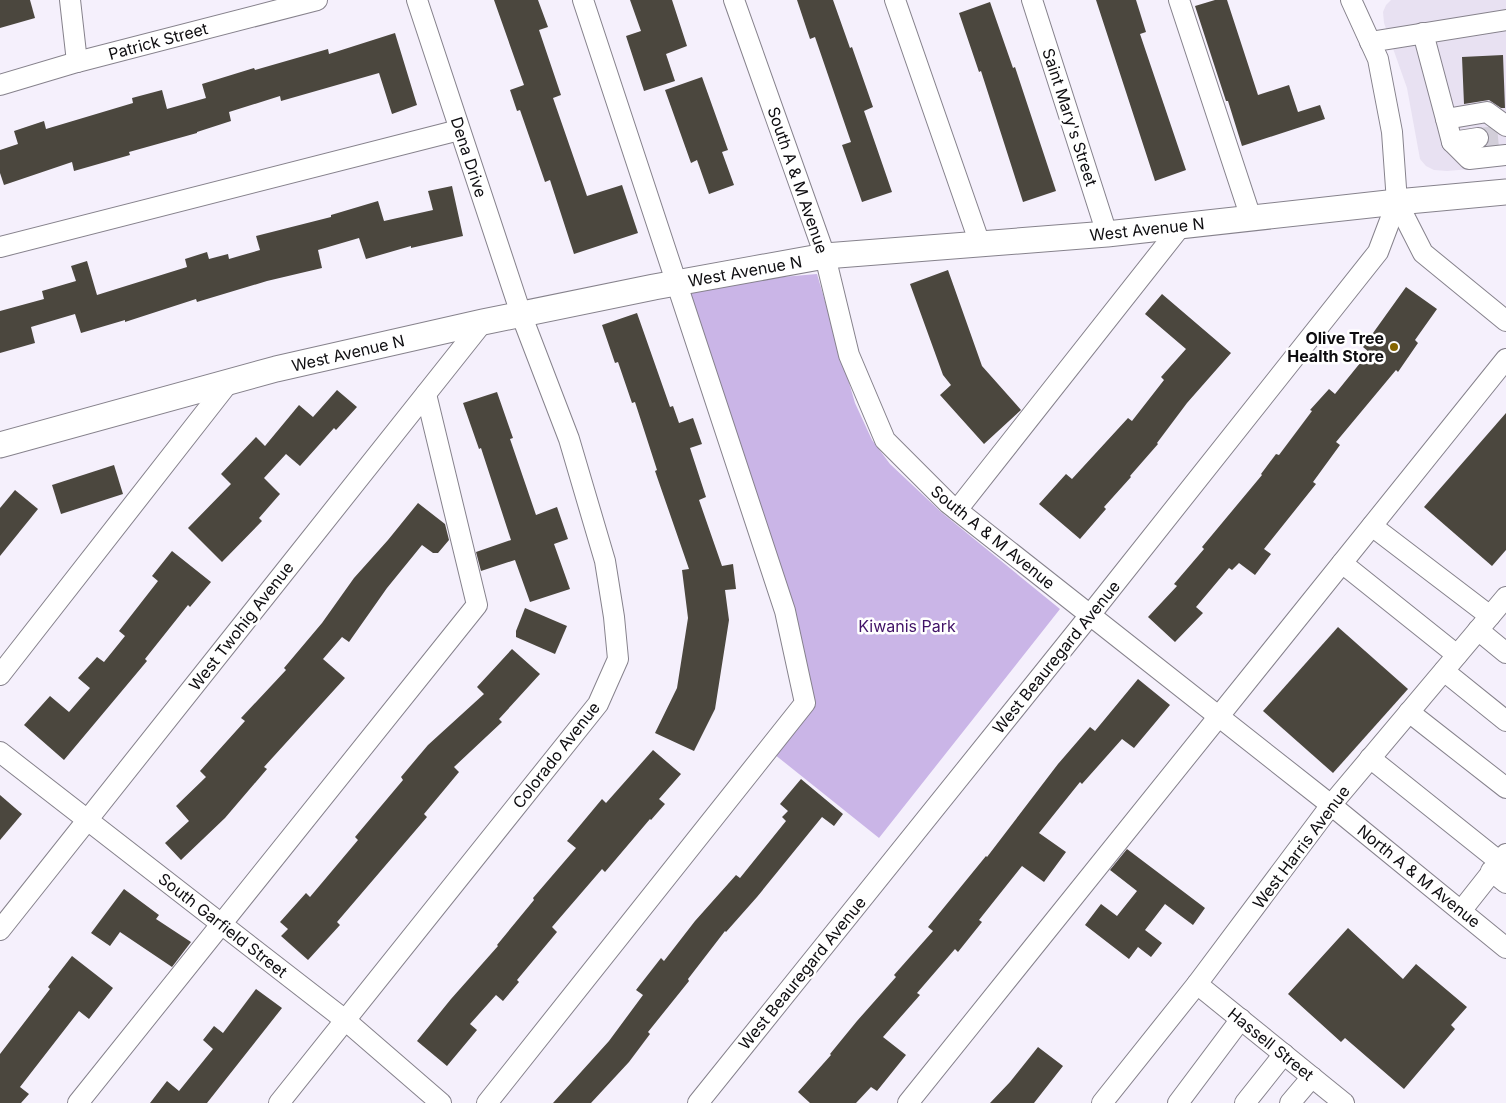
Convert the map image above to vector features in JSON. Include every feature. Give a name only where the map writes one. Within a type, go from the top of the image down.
[{"type":"main road","name":"West Avenue N","points":[[0,445],[285,367],[521,314],[825,256],[1107,234],[1506,192]]},
{"type":"street","points":[[70,0],[77,62]]},
{"type":"street","name":"Patrick Street","points":[[0,85],[77,62],[317,0]]},
{"type":"street","name":"Dena Drive","points":[[417,0],[521,314]]},
{"type":"street","points":[[487,1103],[806,703],[785,611],[583,0]]},
{"type":"street","name":"South A & M Avenue","points":[[734,0],[825,256],[849,355],[885,440],[957,510],[1331,805]]},
{"type":"street","points":[[895,0],[980,244]]},
{"type":"street","name":"Saint Mary's Street","points":[[1032,0],[1107,234]]},
{"type":"street","points":[[1179,0],[1251,218]]},
{"type":"street","points":[[1356,2],[1378,59],[1392,132],[1397,202],[1423,253],[1506,321]]},
{"type":"street","points":[[1370,42],[1506,20]]},
{"type":"street","points":[[1423,33],[1452,142],[1469,159],[1506,156]]},
{"type":"street","points":[[1446,119],[1487,112],[1504,132]]},
{"type":"street","points":[[0,247],[460,130]]},
{"type":"street","points":[[1452,142],[1478,138]]},
{"type":"street","name":"West Beauregard Avenue","points":[[698,1103],[1090,616],[1378,252],[1397,202]]},
{"type":"street","points":[[957,510],[1181,226]]},
{"type":"street","name":"Colorado Avenue","points":[[279,1103],[598,704],[618,659],[614,617],[605,561],[569,439],[521,314]]},
{"type":"street","name":"West Twohig Avenue","points":[[0,930],[483,322]]},
{"type":"street","points":[[908,1103],[1506,359]]},
{"type":"street","points":[[0,675],[230,382]]},
{"type":"street","points":[[78,1103],[477,605],[426,394]]},
{"type":"street","points":[[1372,526],[1484,623],[1506,654]]},
{"type":"street","points":[[1342,563],[1457,655]]},
{"type":"street","name":"West Harris Avenue","points":[[1102,1103],[1198,984],[1331,805],[1506,597]]},
{"type":"street","points":[[1444,670],[1506,720]]},
{"type":"street","points":[[1409,712],[1506,788]]},
{"type":"street","name":"South Garfield Street","points":[[0,752],[345,1020],[441,1103]]},
{"type":"street","points":[[1370,758],[1501,868],[1461,911]]},
{"type":"street","name":"North A & M Avenue","points":[[1331,805],[1506,948]]},
{"type":"street","name":"Hassell Street","points":[[1198,984],[1344,1103]]},
{"type":"street","points":[[1178,1103],[1241,1019]]},
{"type":"street","points":[[1245,1103],[1284,1054]]},
{"type":"street","points":[[1290,1103],[1312,1077]]},
{"type":"shaded area","points":[[1391,0],[1506,0],[1506,166],[1447,171],[1434,170],[1426,166],[1420,159],[1407,88],[1384,23],[1383,12]]},
{"type":"green space","name":"Kiwanis Park","points":[[817,274],[855,403],[872,440],[890,464],[941,512],[1060,609],[879,838],[774,754],[813,702],[682,287]]},
{"type":"building","points":[[0,0],[30,0],[35,18],[0,28]]},
{"type":"building","points":[[494,0],[538,0],[548,27],[539,30],[561,95],[553,98],[587,196],[622,185],[638,233],[574,254],[550,180],[545,182],[520,110],[517,111],[510,90],[524,85]]},
{"type":"building","points":[[630,0],[672,0],[687,46],[666,54],[675,81],[644,91],[626,36],[641,31]]},
{"type":"building","points":[[797,0],[833,0],[873,107],[864,111],[892,192],[862,202],[842,145],[851,142],[815,37],[810,39]]},
{"type":"building","points":[[1096,0],[1136,0],[1146,32],[1140,34],[1186,170],[1155,181]]},
{"type":"building","points":[[1215,0],[1227,0],[1258,95],[1289,85],[1298,112],[1320,105],[1325,119],[1242,146],[1195,6]]},
{"type":"building","points":[[990,2],[1013,68],[1015,67],[1056,191],[1023,202],[981,71],[979,72],[959,13]]},
{"type":"building","points":[[395,33],[417,105],[392,114],[379,73],[281,101],[280,96],[229,112],[231,121],[197,133],[129,152],[130,155],[74,171],[72,162],[4,185],[0,173],[0,150],[18,144],[14,131],[44,121],[46,129],[133,103],[132,98],[162,90],[167,109],[206,98],[202,84],[328,49],[329,54]]},
{"type":"building","points":[[1503,55],[1505,108],[1501,108],[1489,100],[1464,104],[1462,57]]},
{"type":"building","points":[[702,77],[728,150],[722,152],[734,185],[709,194],[697,160],[691,163],[665,90]]},
{"type":"building","points":[[452,186],[463,236],[411,248],[411,246],[366,259],[359,238],[318,250],[322,268],[267,281],[197,302],[196,299],[125,322],[125,320],[81,333],[75,314],[31,327],[35,343],[0,353],[0,311],[44,299],[42,291],[76,281],[71,266],[87,261],[97,295],[187,267],[185,259],[207,252],[209,259],[228,254],[229,259],[260,250],[256,236],[331,217],[331,215],[378,201],[384,221],[433,210],[428,191]]},
{"type":"building","points":[[948,270],[982,366],[1021,410],[984,444],[940,395],[951,385],[943,375],[910,284]]},
{"type":"building","points":[[1406,287],[1437,309],[1415,340],[1418,343],[1398,372],[1396,370],[1336,442],[1340,445],[1313,482],[1316,484],[1264,549],[1271,554],[1255,575],[1239,563],[1232,570],[1229,568],[1196,607],[1203,613],[1175,642],[1148,617],[1177,586],[1174,584],[1204,549],[1202,547],[1262,475],[1276,454],[1279,455],[1312,411],[1310,410],[1329,389],[1335,394],[1369,352],[1363,347]]},
{"type":"building","points":[[1162,294],[1231,353],[1187,403],[1158,444],[1104,507],[1106,509],[1080,539],[1039,504],[1066,474],[1072,479],[1128,418],[1132,421],[1164,380],[1161,377],[1186,349],[1145,314]]},
{"type":"building","points":[[637,313],[670,407],[673,406],[679,423],[693,418],[702,444],[690,448],[706,497],[699,500],[722,566],[733,564],[736,589],[725,590],[729,620],[715,709],[694,751],[655,733],[677,688],[688,618],[682,570],[689,569],[655,471],[657,470],[635,402],[632,403],[618,362],[615,363],[602,325]]},
{"type":"building","points":[[337,390],[357,407],[336,430],[334,428],[300,466],[286,454],[264,478],[280,494],[259,518],[262,521],[222,562],[188,528],[231,484],[221,474],[256,437],[265,446],[299,405],[313,417]]},
{"type":"building","points":[[497,392],[513,438],[510,439],[536,515],[557,507],[568,539],[554,544],[570,589],[530,602],[515,560],[481,571],[476,552],[511,540],[481,448],[479,449],[463,403]]},
{"type":"building","points":[[1506,413],[1506,550],[1492,566],[1424,507]]},
{"type":"building","points":[[114,465],[123,494],[61,514],[52,485]]},
{"type":"building","points":[[15,490],[38,509],[0,556],[0,508]]},
{"type":"building","points":[[418,503],[445,524],[449,540],[438,553],[433,553],[422,545],[387,588],[349,642],[342,637],[323,659],[345,678],[264,767],[267,769],[225,818],[181,860],[165,843],[189,821],[176,806],[206,777],[200,771],[245,721],[241,718],[286,670],[284,668],[322,623],[354,578]]},
{"type":"building","points":[[172,551],[211,582],[190,607],[188,605],[145,659],[147,661],[64,760],[24,725],[50,696],[69,712],[90,688],[78,678],[97,657],[104,662],[125,636],[119,631],[158,581],[152,576]]},
{"type":"building","points":[[525,608],[567,626],[555,654],[516,637],[516,631]]},
{"type":"building","points":[[1338,627],[1408,689],[1333,773],[1263,711]]},
{"type":"building","points":[[512,649],[540,674],[499,719],[502,722],[454,767],[459,772],[424,814],[427,817],[337,922],[340,925],[308,960],[281,936],[288,929],[280,922],[306,893],[310,897],[358,840],[355,837],[403,780],[401,777],[428,745],[484,694],[477,687]]},
{"type":"building","points":[[1138,679],[1170,705],[1134,748],[1122,739],[1082,784],[1080,782],[1039,833],[1066,852],[1044,882],[1022,866],[979,920],[982,922],[958,952],[955,949],[917,993],[920,995],[883,1037],[906,1055],[877,1091],[871,1087],[856,1103],[810,1103],[798,1092],[896,977],[894,975],[933,931],[928,927],[987,857],[1058,764],[1090,727],[1095,731]]},
{"type":"building","points":[[653,750],[681,774],[659,799],[665,804],[605,872],[602,869],[552,927],[557,932],[517,980],[519,982],[503,1001],[496,995],[470,1024],[477,1030],[447,1066],[417,1041],[498,946],[534,900],[533,898],[576,848],[567,841],[602,799],[606,803]]},
{"type":"building","points":[[801,779],[843,814],[834,826],[822,817],[757,897],[725,931],[688,979],[689,981],[648,1032],[650,1034],[629,1062],[591,1103],[553,1103],[609,1041],[643,995],[636,990],[661,958],[664,961],[695,921],[736,875],[740,878],[786,821],[782,817],[788,811],[780,804]]},
{"type":"building","points":[[0,795],[22,814],[0,840]]},
{"type":"building","points":[[1127,849],[1205,908],[1193,925],[1165,904],[1145,930],[1162,943],[1151,957],[1138,947],[1129,959],[1085,925],[1101,904],[1117,916],[1137,891],[1110,870]]},
{"type":"building","points":[[124,889],[159,915],[156,919],[191,942],[172,967],[120,932],[110,946],[91,933]]},
{"type":"building","points":[[1348,928],[1403,979],[1416,964],[1467,1007],[1451,1025],[1455,1029],[1404,1089],[1345,1038],[1341,1042],[1288,994]]},
{"type":"building","points":[[72,956],[113,988],[89,1019],[79,1011],[20,1087],[29,1094],[21,1103],[0,1103],[0,1054],[50,989],[48,987]]},
{"type":"building","points":[[256,989],[282,1008],[207,1103],[150,1103],[167,1081],[179,1091],[213,1049],[203,1040],[214,1026],[223,1033]]},
{"type":"building","points":[[1038,1047],[1063,1066],[1034,1103],[990,1103],[1010,1082]]},
{"type":"tunnel","points":[[1478,138],[1499,136]]},
{"type":"place","name":"Olive Tree Health Store","points":[[1394,347]]}]
